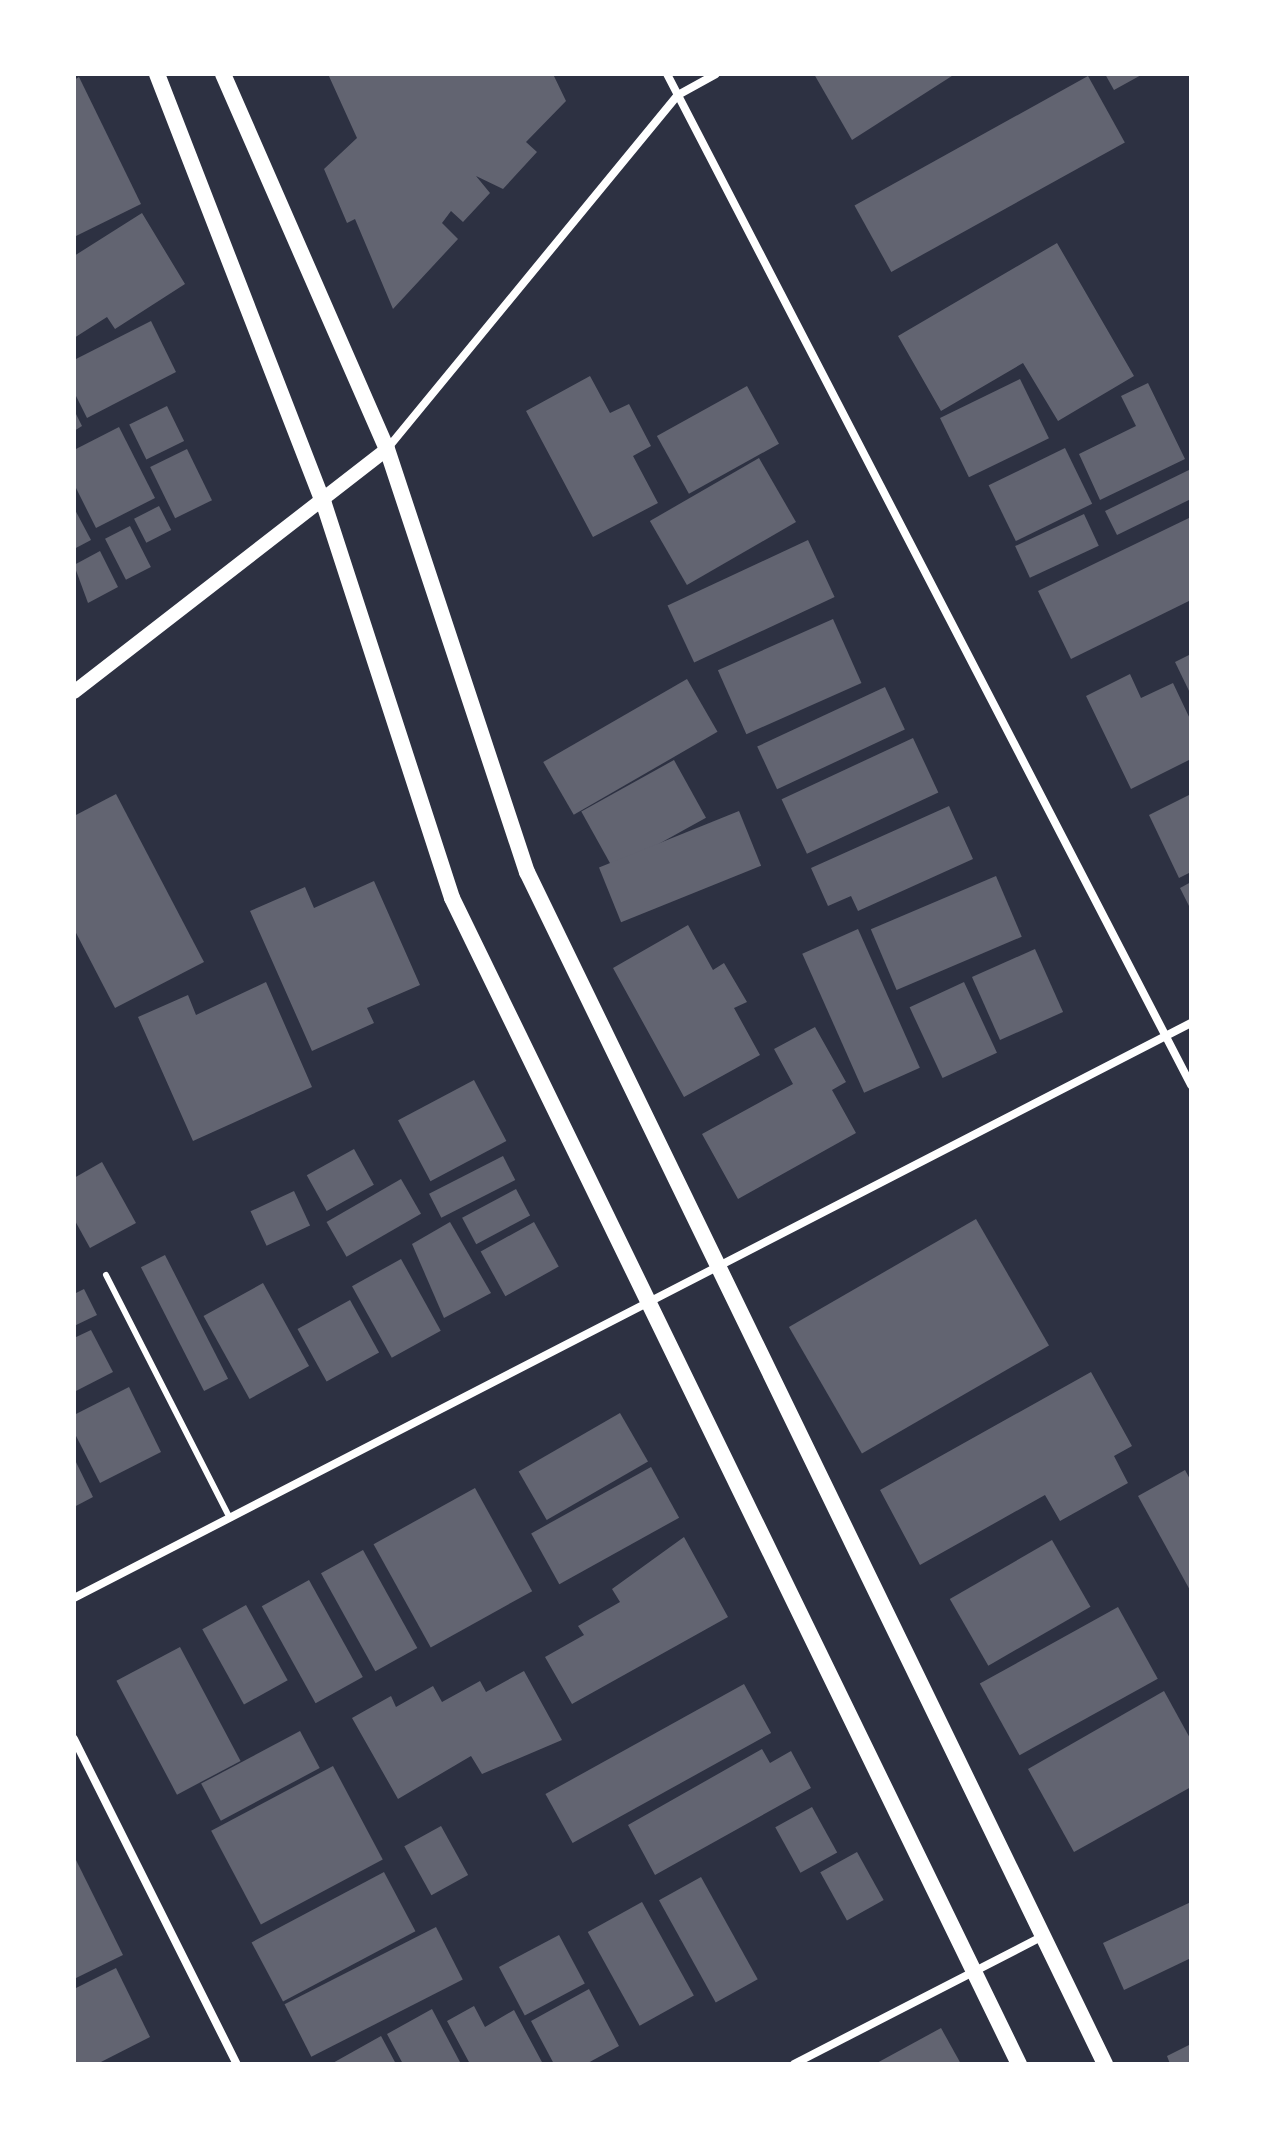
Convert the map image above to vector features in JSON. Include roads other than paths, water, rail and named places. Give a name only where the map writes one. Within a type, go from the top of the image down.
[{"type":"main road","points":[[157,74],[324,504],[452,898],[646,1304],[1019,2064]]},
{"type":"main road","points":[[223,74],[387,449],[527,872],[1105,2064]]},
{"type":"street","points":[[667,74],[1191,1085]]},
{"type":"street","points":[[74,692],[324,504],[387,449],[678,95],[716,74]]},
{"type":"street","points":[[74,1598],[1191,1023]]},
{"type":"street","points":[[74,1739],[237,2064]]},
{"type":"street","points":[[794,2064],[973,1969],[1043,1936]]},
{"type":"lane","points":[[106,1275],[230,1518]]}]
